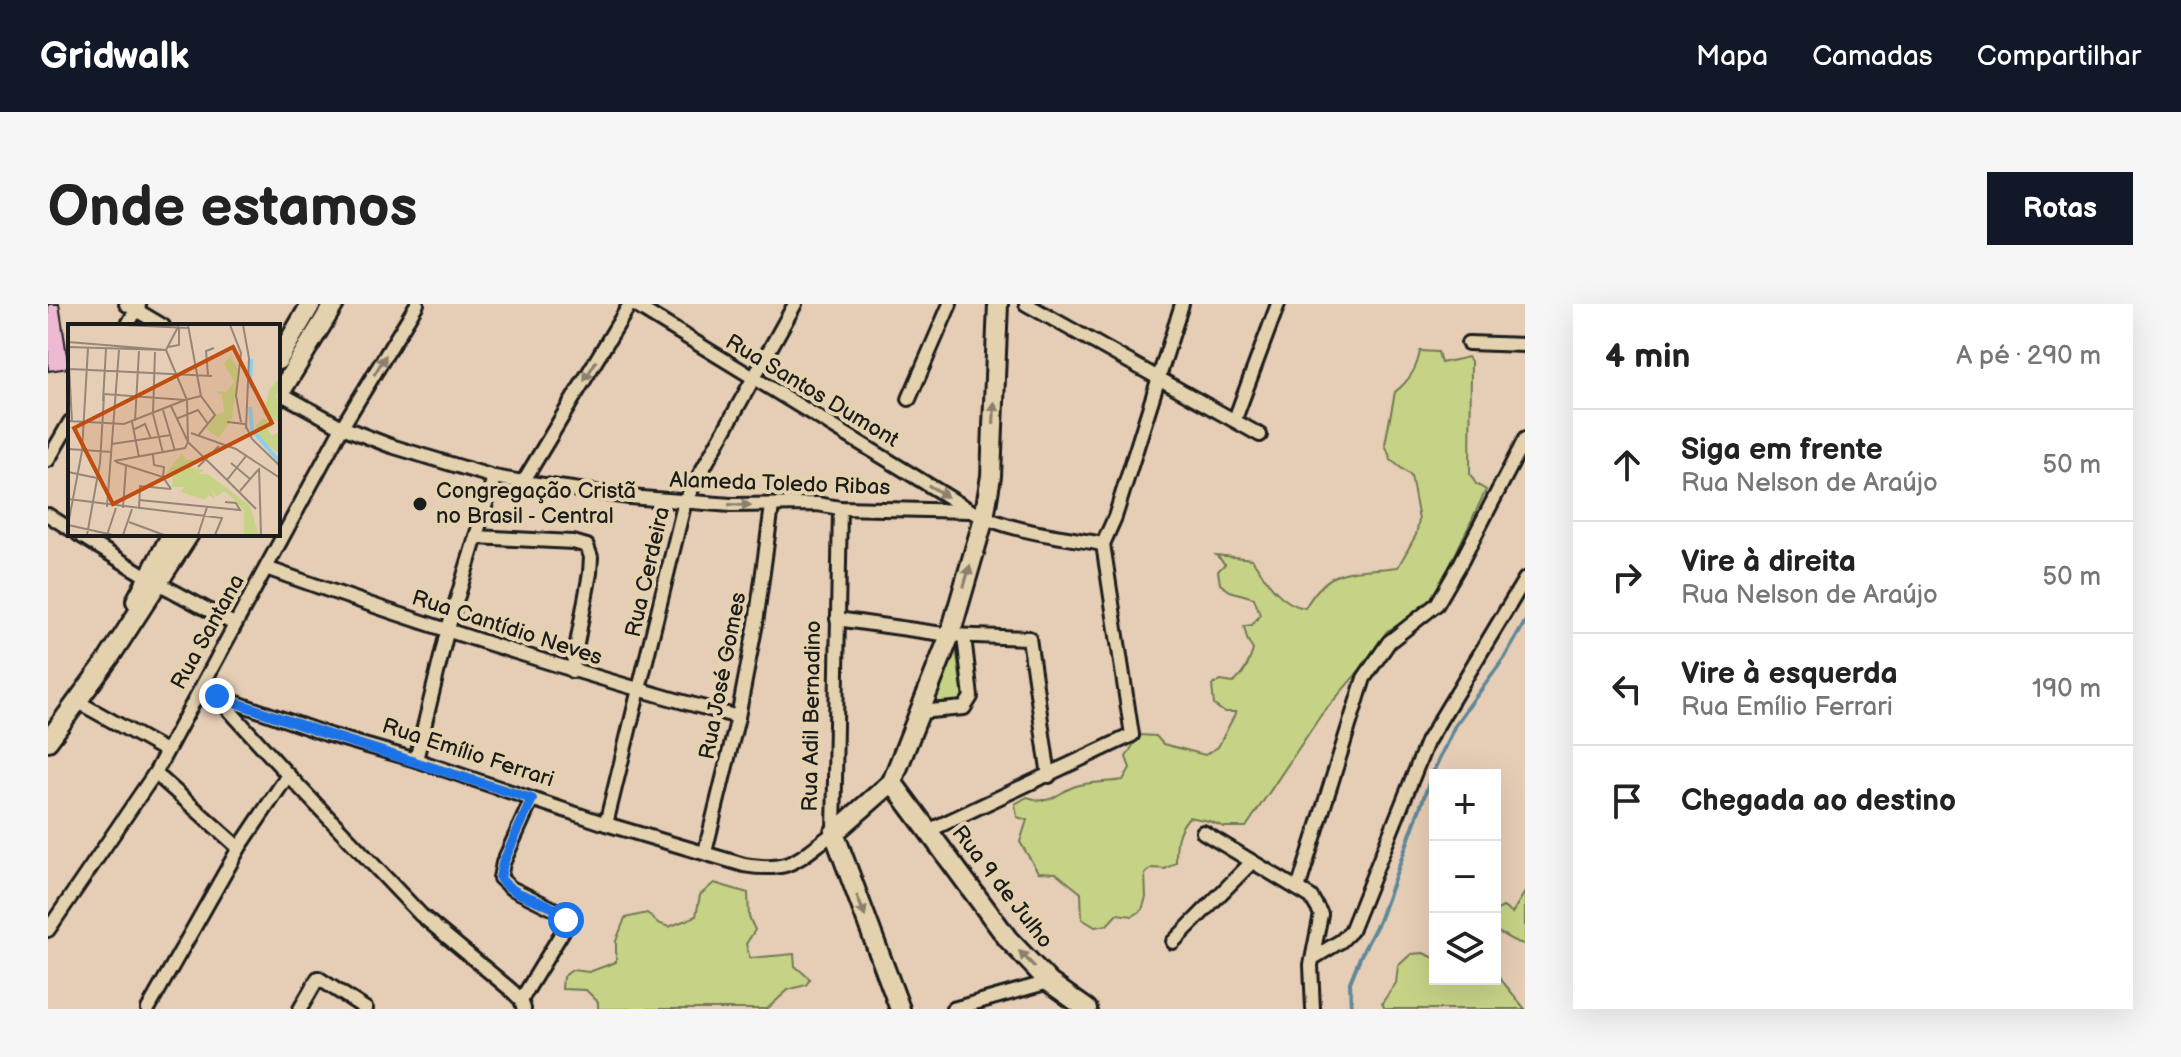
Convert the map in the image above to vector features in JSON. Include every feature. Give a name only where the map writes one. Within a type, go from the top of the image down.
[{"type":"main road","points":[[280,357],[311,304]]},
{"type":"main road","points":[[280,392],[334,304]]},
{"type":"main road","points":[[834,833],[892,782],[919,712],[957,635],[978,515],[991,476],[998,304]]},
{"type":"main road","points":[[48,741],[109,658],[153,580],[171,536]]},
{"type":"main road","points":[[153,580],[187,536]]},
{"type":"main road","name":"Rua 9 de Julho","points":[[892,782],[1008,939],[1049,982],[1087,1009]]},
{"type":"main road","name":"Rua Adil Bernadino","points":[[834,833],[900,1009]]},
{"type":"street","name":"Rua Santana","points":[[48,930],[155,773],[342,427],[417,304]]},
{"type":"street","name":"Rua Santos Dumont","points":[[631,304],[978,515]]},
{"type":"street","points":[[523,482],[631,304]]},
{"type":"street","name":"Rua Cerdeira","points":[[606,824],[685,501],[795,304]]},
{"type":"street","points":[[909,399],[950,304]]},
{"type":"street","points":[[1026,304],[1260,435]]},
{"type":"street","points":[[928,831],[1132,735],[1103,544],[1115,517],[1182,304]]},
{"type":"street","points":[[1235,419],[1278,304]]},
{"type":"street","points":[[134,306],[160,324]]},
{"type":"street","points":[[1468,343],[1525,345]]},
{"type":"street","name":"Alameda Toledo Ribas","points":[[280,395],[342,427],[433,460],[494,477],[629,497],[772,506],[817,504],[840,508],[978,515],[1027,530],[1103,544]]},
{"type":"street","points":[[48,460],[68,425]]},
{"type":"street","points":[[1298,889],[1364,678],[1389,642],[1437,604],[1525,439]]},
{"type":"street","points":[[416,760],[447,632],[494,477]]},
{"type":"street","name":"Rua José Gomes","points":[[705,852],[738,717],[756,623],[772,506]]},
{"type":"street","name":"Rua Adil Bernadino","points":[[834,833],[840,508]]},
{"type":"street","points":[[48,515],[68,528]]},
{"type":"street","points":[[81,536],[234,624]]},
{"type":"street","points":[[476,537],[573,542],[587,546],[591,557],[590,573],[572,671]]},
{"type":"street","name":"Rua Cantídio Neves","points":[[266,568],[447,632],[738,717]]},
{"type":"street","points":[[1313,958],[1351,931],[1434,727],[1525,579]]},
{"type":"street","points":[[837,619],[957,635],[1029,638],[1049,776]]},
{"type":"street","points":[[919,712],[964,708],[971,697],[957,635]]},
{"type":"street","points":[[201,688],[217,696],[421,915],[522,1005],[566,926],[564,915],[511,888],[500,878],[503,863],[532,799]]},
{"type":"street","name":"Rua Emílio Ferrari","points":[[217,696],[606,824],[744,865],[788,866],[834,833]]},
{"type":"street","points":[[78,702],[166,751]]},
{"type":"street","points":[[155,773],[239,848]]},
{"type":"street","points":[[148,1009],[239,848],[288,775]]},
{"type":"street","points":[[1203,832],[1311,897],[1321,914],[1311,965],[1313,1009]]},
{"type":"street","points":[[1173,942],[1252,862]]},
{"type":"street","points":[[300,1009],[318,978],[366,1009]]},
{"type":"street","points":[[953,1009],[1049,982]]},
{"type":"green space","points":[[1420,351],[1438,352],[1441,363],[1468,357],[1471,361],[1470,474],[1476,484],[1486,490],[1433,601],[1421,613],[1387,631],[1359,671],[1321,715],[1246,827],[1224,827],[1189,817],[1178,838],[1176,863],[1165,869],[1152,868],[1145,874],[1146,897],[1142,910],[1133,916],[1117,914],[1107,925],[1095,927],[1082,919],[1081,893],[1056,873],[1038,872],[1020,842],[1027,820],[1017,817],[1015,804],[1027,797],[1043,800],[1054,798],[1082,784],[1123,780],[1130,768],[1126,757],[1139,735],[1156,736],[1163,744],[1205,755],[1218,747],[1236,712],[1224,712],[1214,705],[1212,685],[1221,681],[1233,683],[1243,672],[1253,650],[1244,626],[1252,625],[1260,615],[1254,598],[1230,591],[1220,584],[1218,571],[1225,564],[1216,555],[1252,559],[1281,596],[1305,608],[1324,583],[1334,577],[1356,571],[1398,567],[1416,535],[1419,520],[1411,476],[1391,460],[1385,444],[1395,392],[1412,374]]},
{"type":"green space","points":[[956,649],[963,699],[948,703],[932,701]]},
{"type":"green space","points":[[714,883],[748,893],[749,917],[755,930],[746,944],[750,958],[794,954],[795,966],[810,979],[806,985],[788,990],[767,1009],[598,1009],[598,1002],[586,990],[562,989],[563,977],[572,970],[589,972],[616,962],[616,941],[625,918],[647,913],[658,923],[669,927],[696,916],[700,895]]},
{"type":"green space","points":[[1525,892],[1525,944],[1501,934],[1501,908],[1512,913]]},
{"type":"green space","points":[[1411,954],[1429,956],[1429,985],[1501,985],[1501,979],[1525,1009],[1385,1009],[1382,1003],[1396,983],[1398,966]]},
{"type":"building","points":[[48,304],[59,304],[68,368],[48,371]]},
{"type":"waterway","points":[[1351,1009],[1350,982],[1379,921],[1433,772],[1455,725],[1505,657],[1525,622]]},
{"type":"place","name":"Congregação Cristã no Brasil - Central","points":[[420,504]]},
{"type":"route","points":[[217,696],[532,799],[503,863],[500,878],[511,888],[558,911],[566,920]]}]
